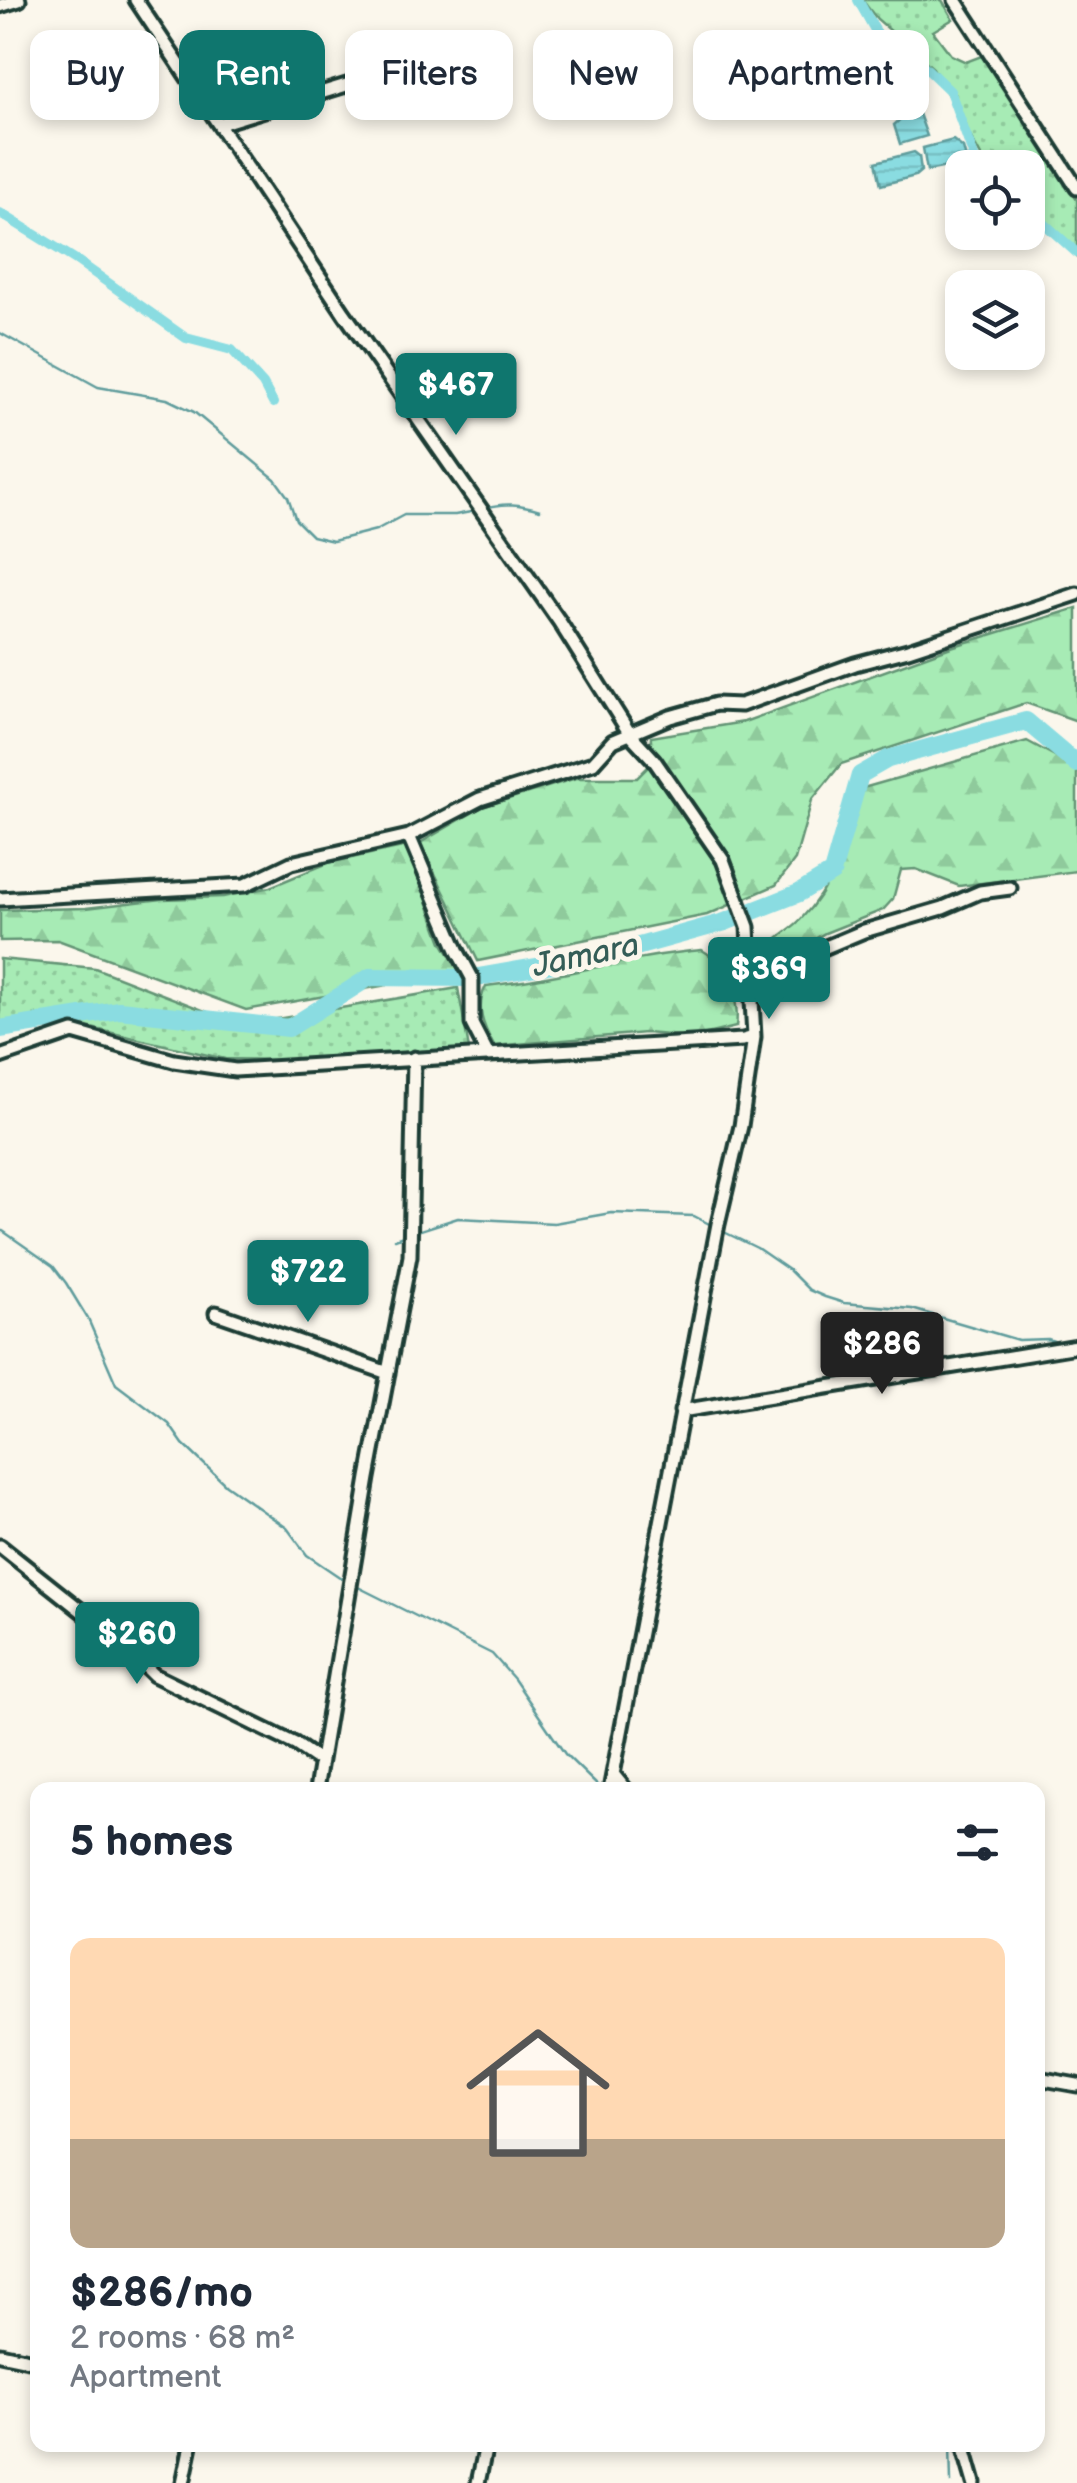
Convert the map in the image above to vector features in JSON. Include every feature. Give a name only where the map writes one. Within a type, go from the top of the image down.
[{"type":"street","points":[[0,6],[19,0]]},
{"type":"street","points":[[136,0],[344,313],[559,621],[630,734],[654,760],[723,860],[748,927],[754,1037],[741,1126],[681,1411],[612,1782]]},
{"type":"street","points":[[954,0],[1077,188]]},
{"type":"street","points":[[219,124],[345,85]]},
{"type":"street","points":[[0,899],[246,884],[291,863],[409,836],[480,800],[593,764],[612,741],[670,717],[716,704],[742,705],[855,664],[1077,594]]},
{"type":"street","points":[[409,836],[472,978],[472,1024],[487,1053]]},
{"type":"street","points":[[753,990],[821,949],[864,931],[943,908],[980,892],[1010,888]]},
{"type":"street","points":[[0,1057],[74,1032],[174,1061],[235,1070],[754,1037]]},
{"type":"street","points":[[321,1782],[320,1761],[410,1256],[414,1058]]},
{"type":"street","points":[[216,1314],[388,1372]]},
{"type":"street","points":[[681,1411],[1077,1346]]},
{"type":"street","points":[[0,1546],[117,1639],[154,1675],[295,1744],[320,1761]]},
{"type":"street","points":[[613,1774],[620,1782]]},
{"type":"street","points":[[1045,2079],[1077,2085]]},
{"type":"street","points":[[0,2354],[30,2360]]},
{"type":"street","points":[[184,2483],[190,2452]]},
{"type":"street","points":[[478,2483],[485,2452]]},
{"type":"street","points":[[965,2452],[974,2483]]},
{"type":"green space","points":[[862,0],[942,0],[953,19],[933,31],[951,55],[966,62],[984,55],[1045,150],[978,150],[929,64],[929,30],[890,30]]},
{"type":"green space","points":[[1045,150],[1077,200],[1077,257],[1045,222]]},
{"type":"green space","points":[[1077,608],[1077,721],[1026,703],[841,764],[812,800],[795,860],[776,885],[707,915],[478,961],[420,843],[482,807],[576,778],[637,778],[649,766],[651,737],[744,722],[951,647]]},
{"type":"green space","points":[[1027,741],[1077,768],[1077,871],[959,886],[916,869],[901,870],[893,899],[883,910],[825,933],[777,961],[766,950],[801,919],[823,891],[844,842],[856,790]]},
{"type":"green space","points":[[407,846],[442,942],[460,972],[246,1010],[58,940],[0,941],[0,910],[86,908],[223,897],[270,887],[328,863]]},
{"type":"green space","points":[[702,950],[718,964],[730,983],[736,1027],[694,1037],[645,1033],[494,1046],[484,1024],[481,1002],[486,986]]},
{"type":"green space","points":[[0,959],[95,968],[241,1025],[458,988],[469,1049],[279,1060],[225,1059],[91,1028],[0,1021]]},
{"type":"water","points":[[900,120],[921,120],[927,136],[900,144],[894,125]]},
{"type":"water","points":[[953,140],[964,150],[945,150],[945,167],[927,171],[923,148]]},
{"type":"water","points":[[914,152],[919,156],[921,171],[881,185],[876,162]]},
{"type":"waterway","points":[[858,0],[879,37],[925,67],[950,91],[971,150]]},
{"type":"waterway","points":[[0,213],[76,260],[186,338],[232,350],[263,384],[273,403]]},
{"type":"waterway","points":[[1045,224],[1077,253]]},
{"type":"waterway","points":[[0,333],[98,387],[167,399],[194,412],[275,479],[288,497],[296,520],[312,536],[333,541],[376,530],[404,515],[476,511]]},
{"type":"waterway","points":[[484,508],[512,504],[540,510]]},
{"type":"waterway","name":"Jamara","points":[[0,1029],[119,1010],[289,1028],[370,977],[472,978],[607,955],[725,922],[799,893],[832,873],[860,775],[888,759],[1026,721],[1077,764]]},
{"type":"waterway","points":[[414,1232],[458,1218],[554,1223],[611,1213],[694,1216],[715,1227]]},
{"type":"waterway","points":[[0,1229],[53,1266],[66,1283],[88,1319],[116,1384],[169,1424],[183,1444],[226,1485],[287,1528],[307,1555],[344,1580]]},
{"type":"waterway","points":[[722,1231],[757,1248],[809,1290],[825,1297],[844,1303],[912,1309],[1018,1340],[1048,1339],[1062,1344]]},
{"type":"waterway","points":[[395,1239],[406,1235]]},
{"type":"waterway","points":[[356,1586],[492,1654],[514,1679],[565,1754],[594,1782]]},
{"type":"waterway","points":[[950,2452],[951,2483]]}]
